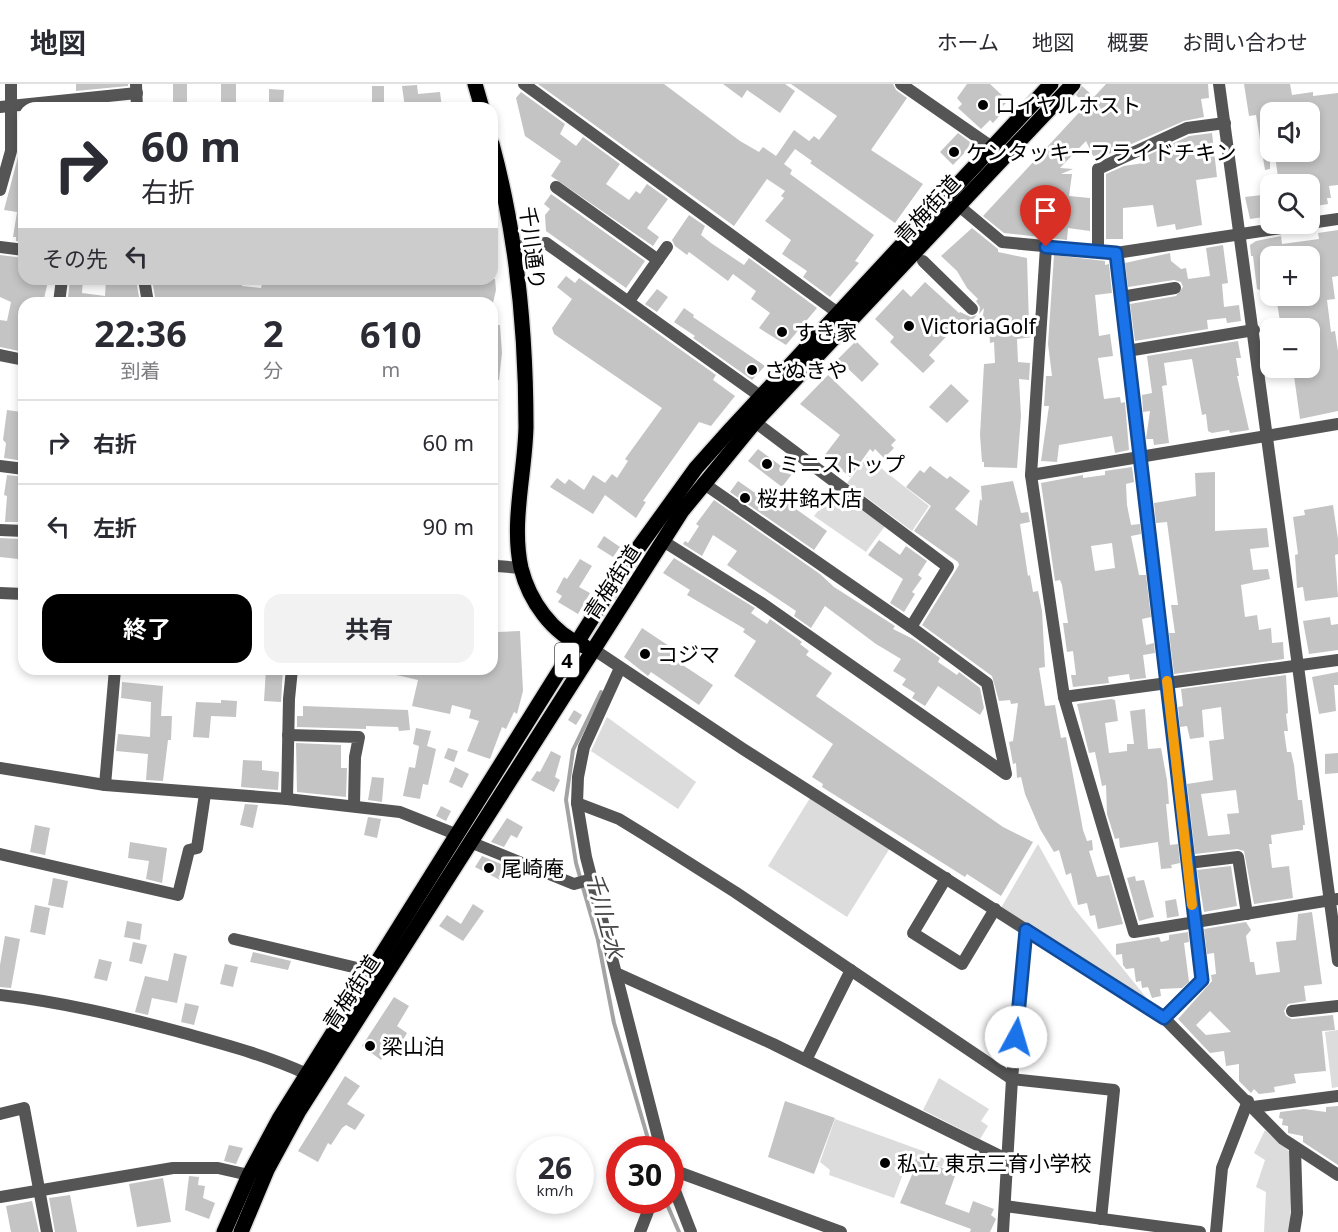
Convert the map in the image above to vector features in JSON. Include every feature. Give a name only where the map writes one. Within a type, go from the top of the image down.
[{"type":"main road","points":[[475,84],[480,102]]},
{"type":"main road","name":"青梅街道","points":[[224,1232],[249,1175],[370,971],[593,649],[663,540],[703,483],[754,422],[959,206],[1052,84]]},
{"type":"main road","name":"青梅街道","points":[[241,1232],[267,1170],[299,1111],[464,838],[577,644],[661,514],[696,468],[838,314],[1000,152],[1073,84]]},
{"type":"main road","name":"千川通り","points":[[498,171],[515,247],[526,409],[525,464],[518,543],[521,568],[529,591],[556,628],[577,644],[593,649]]},
{"type":"street","points":[[0,190],[11,150],[6,107],[11,84]]},
{"type":"street","points":[[524,84],[838,314]]},
{"type":"street","points":[[901,84],[1000,152]]},
{"type":"street","points":[[1220,84],[1299,666],[1334,900],[1338,955]]},
{"type":"street","points":[[81,102],[136,88]]},
{"type":"street","points":[[1098,252],[1098,169],[1187,128],[1225,123]]},
{"type":"street","points":[[556,187],[658,260]]},
{"type":"street","points":[[959,206],[1002,242],[1098,252],[1116,253],[1260,231]]},
{"type":"street","points":[[1320,221],[1338,219]]},
{"type":"street","points":[[515,247],[546,243],[760,396]]},
{"type":"street","points":[[0,247],[18,249]]},
{"type":"street","points":[[629,301],[667,247]]},
{"type":"street","points":[[1046,247],[1031,475],[1064,697],[1134,932],[1334,900]]},
{"type":"street","points":[[1116,253],[1202,980],[1164,1018]]},
{"type":"street","points":[[923,261],[972,309]]},
{"type":"street","points":[[1121,297],[1175,288]]},
{"type":"street","points":[[1127,351],[1254,330]]},
{"type":"street","points":[[0,355],[18,359]]},
{"type":"street","points":[[754,422],[948,567],[911,627]]},
{"type":"street","points":[[1031,475],[1338,424]]},
{"type":"street","points":[[0,466],[18,468]]},
{"type":"street","points":[[663,540],[760,602],[1006,774],[987,683],[911,627],[703,483]]},
{"type":"street","points":[[0,530],[18,531]]},
{"type":"street","points":[[498,566],[521,568]]},
{"type":"street","points":[[0,593],[18,594]]},
{"type":"street","points":[[593,649],[1164,1018],[1295,1149],[1338,1175]]},
{"type":"street","points":[[1064,697],[1338,660]]},
{"type":"street","points":[[620,668],[584,747],[578,777],[577,803],[590,880],[618,974],[658,1136]]},
{"type":"street","points":[[105,785],[114,675]]},
{"type":"street","points":[[287,799],[292,675]]},
{"type":"street","points":[[288,735],[359,737],[355,757],[354,806]]},
{"type":"street","points":[[0,768],[105,785],[287,799],[400,812],[574,884],[590,880]]},
{"type":"street","points":[[0,854],[178,895],[189,850],[198,848],[205,794]]},
{"type":"street","points":[[577,803],[619,819],[645,835],[1012,1079],[1114,1090],[1101,1219]]},
{"type":"street","points":[[1188,863],[1238,857],[1247,914]]},
{"type":"street","points":[[946,878],[913,933],[962,964],[995,909]]},
{"type":"street","points":[[1003,1232],[1012,1079],[1026,930]]},
{"type":"street","points":[[234,939],[370,971]]},
{"type":"street","points":[[806,1060],[851,970]]},
{"type":"street","points":[[618,974],[806,1060],[1008,1160]]},
{"type":"street","points":[[0,995],[52,1000],[112,1014],[276,1059],[307,1074]]},
{"type":"street","points":[[1292,1011],[1338,1006]]},
{"type":"street","points":[[1251,1104],[1338,1096]]},
{"type":"street","points":[[1216,1232],[1222,1168],[1251,1104]]},
{"type":"street","points":[[0,1114],[24,1108],[47,1232]]},
{"type":"street","points":[[1294,1232],[1297,1213],[1295,1149]]},
{"type":"street","points":[[0,1197],[173,1168],[218,1168],[249,1175]]},
{"type":"street","points":[[684,1174],[842,1232]]},
{"type":"street","points":[[1005,1206],[1200,1232]]},
{"type":"street","points":[[640,1232],[647,1214]]},
{"type":"street","points":[[678,1214],[691,1232]]},
{"type":"shaded area","points":[[867,457],[929,506],[912,531],[847,483]]},
{"type":"shaded area","points":[[836,488],[885,526],[866,552],[814,516]]},
{"type":"shaded area","points":[[607,717],[696,782],[678,809],[591,751]]},
{"type":"shaded area","points":[[810,798],[890,848],[847,917],[768,866]]},
{"type":"shaded area","points":[[1038,844],[1073,907],[1149,1001],[1001,908]]},
{"type":"shaded area","points":[[1338,1030],[1338,1087],[1332,1088],[1325,1032]]},
{"type":"shaded area","points":[[939,1078],[989,1109],[981,1121],[988,1126],[980,1139],[923,1110]]},
{"type":"shaded area","points":[[835,1119],[945,1159],[942,1167],[910,1155],[894,1198],[829,1175],[830,1170],[820,1162]]},
{"type":"shaded area","points":[[1265,1130],[1292,1154],[1290,1232],[1264,1232],[1266,1192],[1256,1187],[1265,1160],[1254,1153]]},
{"type":"building","points":[[76,84],[128,84],[128,86],[76,91]]},
{"type":"building","points":[[173,84],[187,84],[187,102],[173,102]]},
{"type":"building","points":[[221,84],[236,84],[236,102],[221,102]]},
{"type":"building","points":[[538,84],[664,84],[740,141],[759,152],[763,147],[776,156],[794,130],[809,141],[814,136],[819,140],[837,116],[791,84],[893,84],[896,90],[907,98],[871,150],[923,184],[895,223],[810,163],[812,161],[795,149],[784,164],[792,170],[790,174],[874,235],[855,261],[859,263],[830,297],[803,277],[807,271],[782,254],[791,240],[765,221],[784,198],[781,196],[785,191],[767,179],[734,226]]},
{"type":"building","points":[[723,84],[785,84],[795,91],[780,113],[747,90],[742,98]]},
{"type":"building","points":[[967,84],[990,84],[1008,101],[998,111],[1001,114],[993,123],[990,120],[981,129],[958,108],[962,104],[957,98]]},
{"type":"building","points":[[1106,84],[1208,84],[1209,98],[1201,99],[1204,117],[1184,121],[1095,160],[1086,141],[1060,168],[1073,169],[1061,174],[1072,174],[1069,196],[1090,198],[1090,231],[1068,228],[1067,240],[1004,233],[983,216],[1086,105],[1076,95],[1082,86],[1094,97]]},
{"type":"building","points":[[1244,84],[1290,84],[1292,95],[1313,92],[1313,96],[1338,93],[1338,185],[1329,186],[1331,198],[1327,198],[1328,204],[1320,205],[1320,174],[1278,174],[1276,162],[1320,162],[1320,102],[1260,102],[1260,139],[1256,115],[1249,116]]},
{"type":"building","points":[[417,85],[418,94],[440,92],[441,102],[404,102],[402,86]]},
{"type":"building","points":[[372,86],[384,86],[384,102],[372,102]]},
{"type":"building","points":[[269,89],[284,90],[283,102],[269,102]]},
{"type":"building","points":[[521,92],[565,124],[560,134],[576,146],[583,137],[620,164],[606,184],[629,200],[636,191],[640,194],[647,184],[668,199],[647,228],[659,237],[653,246],[551,176],[561,161],[525,136],[516,98]]},
{"type":"building","points":[[958,133],[970,142],[970,147],[953,165],[940,152]]},
{"type":"building","points":[[1212,133],[1217,177],[1196,180],[1202,225],[1176,230],[1175,224],[1157,227],[1153,205],[1123,208],[1123,239],[1106,239],[1106,174],[1124,166],[1150,162],[1148,155],[1189,136]]},
{"type":"building","points":[[18,157],[18,241],[16,237],[13,237],[17,212],[4,210]]},
{"type":"building","points":[[1264,162],[1270,162],[1270,169],[1265,170]]},
{"type":"building","points":[[551,194],[645,261],[626,288],[546,231],[545,215],[550,209],[544,204]]},
{"type":"building","points":[[1260,195],[1260,218],[1250,219],[1245,197]]},
{"type":"building","points":[[689,215],[705,226],[701,235],[711,243],[744,265],[749,258],[817,308],[786,345],[759,328],[770,313],[751,299],[756,291],[733,274],[728,281],[689,252],[687,255],[675,246],[672,240]]},
{"type":"building","points":[[972,228],[998,249],[998,252],[1027,258],[1029,324],[1033,324],[1032,337],[1017,339],[1018,362],[1030,363],[1029,380],[1019,379],[1021,416],[1017,468],[984,467],[984,462],[982,462],[980,435],[984,364],[995,363],[994,342],[990,343],[989,330],[981,329],[984,308],[979,314],[980,307],[976,301],[978,299],[967,288],[957,271],[941,256]]},
{"type":"building","points":[[1338,230],[1338,276],[1332,277],[1335,299],[1327,300],[1331,332],[1335,331],[1338,351],[1338,411],[1300,419],[1294,378],[1320,378],[1320,318],[1279,318],[1278,306],[1320,306],[1320,246],[1260,246],[1260,290],[1257,289],[1250,245],[1256,241],[1281,236],[1282,244],[1319,239],[1320,233]]},
{"type":"building","points":[[1223,245],[1228,283],[1222,284],[1224,307],[1239,305],[1241,321],[1227,323],[1226,318],[1207,320],[1208,329],[1135,341],[1130,304],[1176,296],[1183,287],[1181,282],[1174,280],[1128,287],[1125,263],[1170,253],[1171,261],[1181,269],[1186,268],[1188,279],[1210,276],[1206,248]]},
{"type":"building","points":[[0,255],[18,257],[18,285],[47,285],[44,297],[18,297],[18,351],[0,347],[0,320],[7,321],[11,302],[0,297]]},
{"type":"building","points":[[1054,255],[1105,261],[1105,265],[1109,264],[1112,293],[1095,295],[1099,336],[1110,334],[1113,356],[1098,358],[1104,399],[1120,397],[1121,403],[1125,402],[1129,450],[1115,453],[1112,436],[1059,445],[1057,462],[1041,461],[1049,406],[1044,406],[1046,376],[1052,376],[1048,344]]},
{"type":"building","points":[[566,276],[575,283],[579,278],[635,317],[716,375],[713,380],[735,396],[711,426],[699,422],[643,501],[646,502],[636,518],[605,495],[593,514],[550,487],[557,478],[565,484],[569,479],[584,490],[593,475],[605,483],[612,474],[617,478],[628,461],[625,459],[662,408],[554,334],[552,328],[572,299],[557,287]]},
{"type":"building","points":[[925,282],[959,313],[971,317],[977,315],[965,328],[957,325],[929,355],[935,361],[923,373],[890,342],[894,337],[875,319],[903,289],[911,297]]},
{"type":"building","points":[[69,285],[83,285],[82,293],[105,296],[106,285],[137,285],[139,297],[68,297]]},
{"type":"building","points":[[153,285],[242,285],[261,288],[262,285],[496,285],[496,290],[494,297],[155,297]]},
{"type":"building","points":[[657,289],[668,297],[657,312],[645,304]]},
{"type":"building","points":[[684,308],[694,315],[693,317],[765,366],[752,380],[693,338],[695,336],[674,322]]},
{"type":"building","points":[[498,325],[500,325],[502,353],[499,380]]},
{"type":"building","points":[[856,341],[879,364],[862,382],[838,359]]},
{"type":"building","points":[[1238,341],[1241,358],[1236,358],[1239,376],[1237,376],[1249,430],[1230,433],[1229,430],[1212,433],[1208,431],[1206,414],[1202,415],[1192,359],[1164,363],[1167,385],[1162,386],[1169,443],[1154,445],[1153,439],[1146,439],[1150,411],[1143,412],[1142,395],[1152,393],[1147,356]]},
{"type":"building","points":[[828,375],[896,440],[891,445],[894,448],[884,458],[875,449],[873,452],[870,449],[850,477],[824,456],[840,435],[800,404]]},
{"type":"building","points":[[951,384],[969,401],[947,423],[929,407]]},
{"type":"building","points":[[7,410],[18,412],[18,460],[4,458],[6,443],[3,440]]},
{"type":"building","points":[[758,449],[792,474],[782,487],[748,461]]},
{"type":"building","points":[[930,466],[947,479],[950,476],[970,491],[955,509],[977,526],[980,499],[982,501],[981,486],[1013,481],[1021,513],[1028,512],[1030,522],[1020,524],[1028,576],[1030,575],[1033,592],[1038,591],[1042,611],[1045,667],[1039,668],[1045,706],[1055,705],[1061,738],[1066,737],[1083,830],[1087,841],[1092,840],[1093,850],[1089,851],[1097,877],[1109,875],[1123,924],[1098,929],[1095,915],[1090,916],[1087,903],[1078,905],[1071,873],[1066,875],[1059,850],[1054,852],[1040,829],[1025,794],[1021,777],[1017,778],[1016,763],[1013,764],[1009,742],[1013,741],[1018,703],[1011,704],[1010,700],[999,701],[992,676],[922,625],[959,565],[914,531],[931,506],[906,487],[920,470],[924,473]]},
{"type":"building","points":[[1132,467],[1134,482],[1126,484],[1127,505],[1131,525],[1140,524],[1141,534],[1131,536],[1139,575],[1146,575],[1151,617],[1142,619],[1146,645],[1154,643],[1155,653],[1143,655],[1146,678],[1130,680],[1129,674],[1108,677],[1109,683],[1073,687],[1071,675],[1076,675],[1073,651],[1067,652],[1063,623],[1068,623],[1062,585],[1060,580],[1055,581],[1041,483],[1083,475],[1083,478],[1105,475],[1105,471]],"holes":[[[1112,543],[1115,568],[1095,571],[1091,546]]]},
{"type":"building","points":[[1215,472],[1215,531],[1267,528],[1269,547],[1250,549],[1253,570],[1268,569],[1270,579],[1241,585],[1245,617],[1257,615],[1259,630],[1271,628],[1272,643],[1283,642],[1284,659],[1174,674],[1169,633],[1175,633],[1171,605],[1178,605],[1167,522],[1156,523],[1154,503],[1196,496],[1195,473]]},
{"type":"building","points":[[7,475],[18,476],[18,522],[5,522],[7,496],[4,495]]},
{"type":"building","points":[[738,481],[764,499],[769,490],[827,531],[814,550],[730,492]]},
{"type":"building","points":[[714,500],[820,574],[834,587],[895,626],[893,629],[913,639],[940,658],[938,662],[957,675],[959,672],[980,688],[984,708],[980,715],[938,686],[925,706],[912,698],[915,693],[902,685],[906,679],[893,671],[901,659],[876,644],[825,606],[811,628],[794,616],[796,611],[727,565],[737,551],[713,535],[702,556],[683,544],[685,541],[688,543],[699,526],[696,524]]},
{"type":"building","points":[[1333,505],[1338,539],[1338,554],[1335,555],[1338,597],[1305,601],[1303,587],[1297,588],[1295,555],[1298,554],[1293,517],[1305,515],[1304,510]]},
{"type":"building","points":[[604,536],[620,547],[613,557],[597,547]]},
{"type":"building","points":[[0,538],[18,539],[18,559],[0,557]]},
{"type":"building","points":[[879,540],[900,555],[906,546],[927,561],[918,575],[922,578],[912,592],[915,594],[904,612],[890,603],[903,579],[868,555]]},
{"type":"building","points":[[674,558],[755,608],[751,613],[767,624],[770,619],[802,642],[800,644],[809,651],[806,655],[832,673],[816,696],[1003,827],[1033,842],[1001,896],[967,874],[965,877],[822,787],[823,784],[812,777],[833,744],[734,676],[756,641],[743,632],[745,629],[687,595],[690,590],[663,573]]},
{"type":"building","points":[[580,559],[592,566],[579,587],[590,593],[578,614],[558,602],[562,596],[556,592],[564,577],[567,579]]},
{"type":"building","points":[[1330,617],[1331,625],[1338,624],[1338,650],[1309,654],[1303,621]]},
{"type":"building","points":[[642,628],[675,650],[672,658],[713,685],[699,705],[651,672],[648,676],[624,657]]},
{"type":"building","points":[[520,631],[523,691],[517,714],[514,712],[506,729],[502,727],[490,759],[467,751],[479,721],[469,718],[471,710],[452,705],[450,714],[412,706],[418,680],[397,675],[498,675],[498,632]]},
{"type":"building","points":[[1338,672],[1338,685],[1334,685],[1336,711],[1319,714],[1312,677]]},
{"type":"building","points":[[266,675],[283,675],[281,702],[264,701]]},
{"type":"building","points":[[1286,675],[1288,731],[1284,731],[1287,752],[1291,752],[1294,765],[1298,800],[1302,800],[1305,825],[1303,825],[1303,830],[1271,835],[1272,844],[1269,844],[1272,868],[1289,866],[1293,898],[1254,904],[1244,851],[1237,849],[1195,854],[1187,784],[1213,780],[1209,741],[1224,739],[1221,707],[1202,710],[1204,737],[1190,739],[1187,726],[1180,727],[1178,707],[1183,706],[1181,689]],"holes":[[[1236,790],[1239,813],[1227,814],[1230,834],[1208,836],[1201,794]]]},
{"type":"building","points":[[122,682],[163,686],[161,716],[172,716],[171,740],[168,740],[163,781],[146,780],[148,754],[116,751],[118,734],[150,737],[151,702],[121,698]]},
{"type":"building","points":[[221,700],[237,701],[236,717],[211,716],[209,738],[193,737],[196,702],[221,703]]},
{"type":"building","points":[[1115,700],[1118,721],[1105,723],[1109,753],[1127,751],[1127,744],[1134,744],[1130,711],[1145,709],[1148,749],[1161,748],[1167,780],[1169,804],[1166,804],[1170,845],[1178,844],[1180,863],[1171,865],[1172,868],[1161,869],[1158,842],[1120,848],[1119,838],[1115,839],[1107,814],[1106,785],[1102,786],[1095,752],[1089,753],[1077,704]]},
{"type":"building","points":[[303,706],[408,710],[410,730],[399,731],[398,727],[366,726],[366,729],[297,727],[297,716],[303,716]]},
{"type":"building","points":[[574,710],[582,715],[576,725],[568,720]]},
{"type":"building","points":[[416,728],[431,731],[427,746],[436,749],[428,785],[423,784],[420,799],[403,796],[409,767],[415,768],[419,746],[413,744]]},
{"type":"building","points":[[296,743],[341,745],[341,768],[347,768],[346,797],[297,792]]},
{"type":"building","points":[[448,748],[458,751],[454,762],[444,758]]},
{"type":"building","points":[[551,751],[561,756],[555,777],[560,780],[554,792],[531,780],[537,771],[540,772]]},
{"type":"building","points":[[1338,753],[1338,773],[1325,774],[1325,754]]},
{"type":"building","points":[[243,760],[262,761],[262,770],[279,772],[278,790],[241,787]]},
{"type":"building","points":[[455,767],[469,774],[462,788],[449,782]]},
{"type":"building","points":[[372,777],[384,778],[382,802],[368,800]]},
{"type":"building","points":[[245,804],[258,805],[253,828],[240,825]]},
{"type":"building","points":[[441,806],[451,811],[446,821],[436,816]]},
{"type":"building","points":[[368,817],[381,819],[377,838],[364,835]]},
{"type":"building","points":[[507,818],[523,827],[517,838],[511,835],[504,847],[491,842]]},
{"type":"building","points":[[35,825],[50,828],[45,855],[30,852]]},
{"type":"building","points":[[130,842],[167,848],[162,883],[146,879],[149,861],[128,858]]},
{"type":"building","points":[[482,856],[508,867],[500,880],[475,867]]},
{"type":"building","points":[[1231,866],[1237,906],[1204,912],[1197,870]]},
{"type":"building","points":[[1135,876],[1136,881],[1144,880],[1154,917],[1139,921],[1127,878]]},
{"type":"building","points":[[53,878],[68,881],[63,908],[48,905]]},
{"type":"building","points":[[1176,899],[1179,916],[1167,918],[1165,901]]},
{"type":"building","points":[[473,904],[484,911],[463,941],[439,926],[447,915],[461,924]]},
{"type":"building","points":[[35,905],[50,908],[45,935],[30,932]]},
{"type":"building","points":[[1312,912],[1322,984],[1304,986],[1306,1001],[1288,1004],[1284,1011],[1286,1016],[1292,1019],[1333,1015],[1335,1030],[1322,1031],[1326,1071],[1294,1074],[1296,1083],[1274,1087],[1275,1092],[1259,1094],[1254,1089],[1251,1093],[1239,1081],[1239,1064],[1226,1066],[1224,1051],[1210,1053],[1178,1019],[1212,981],[1211,975],[1216,974],[1214,953],[1207,954],[1204,929],[1246,922],[1251,930],[1246,936],[1250,962],[1254,962],[1256,975],[1280,972],[1276,942],[1296,940],[1298,914]],"holes":[[[1210,1011],[1231,1032],[1206,1035],[1196,1025]]]},
{"type":"building","points":[[127,921],[142,924],[140,940],[124,937]]},
{"type":"building","points":[[1188,932],[1189,942],[1184,943],[1189,982],[1182,988],[1160,989],[1161,996],[1152,998],[1148,987],[1142,988],[1141,981],[1136,982],[1134,968],[1126,969],[1123,965],[1122,954],[1116,955],[1116,944],[1159,937],[1161,942],[1169,940],[1169,935]]},
{"type":"building","points":[[5,936],[20,939],[11,988],[0,987],[0,965]]},
{"type":"building","points":[[133,942],[147,945],[142,964],[129,961]]},
{"type":"building","points":[[253,952],[291,961],[288,970],[250,962]]},
{"type":"building","points":[[174,953],[187,956],[177,1003],[152,998],[148,1015],[135,1012],[145,976],[168,981]]},
{"type":"building","points":[[99,959],[112,962],[107,981],[94,978]]},
{"type":"building","points":[[225,964],[238,967],[233,987],[220,984]]},
{"type":"building","points":[[394,997],[409,1006],[397,1026],[407,1033],[397,1050],[391,1047],[381,1060],[362,1046]]},
{"type":"building","points":[[185,1003],[199,1006],[194,1025],[181,1022]]},
{"type":"building","points":[[345,1076],[360,1086],[347,1104],[365,1115],[355,1130],[346,1125],[342,1128],[331,1145],[328,1143],[318,1162],[298,1151]]},
{"type":"building","points":[[785,1101],[835,1118],[814,1174],[768,1157]]},
{"type":"building","points":[[1338,1106],[1338,1165],[1303,1142],[1303,1136],[1288,1133],[1288,1126],[1282,1125],[1283,1119],[1279,1118],[1280,1112],[1304,1109],[1326,1112],[1326,1107]]},
{"type":"building","points":[[229,1145],[243,1148],[236,1164],[224,1161]]},
{"type":"building","points":[[916,1158],[956,1173],[945,1204],[969,1213],[973,1201],[994,1209],[991,1215],[996,1219],[990,1232],[970,1232],[971,1229],[900,1203],[914,1170],[911,1170]]},
{"type":"building","points":[[189,1176],[199,1177],[198,1185],[205,1186],[203,1198],[215,1203],[209,1219],[185,1210]]},
{"type":"building","points":[[163,1178],[171,1222],[137,1227],[129,1184]]},
{"type":"building","points":[[70,1195],[77,1232],[55,1232],[49,1198]]},
{"type":"building","points":[[32,1201],[39,1232],[11,1232],[6,1206]]},
{"type":"waterway","name":"千川上水","points":[[601,692],[573,750],[566,800],[576,863],[598,940],[614,1023],[647,1136]]},
{"type":"waterway","name":"千川上水","points":[[671,1214],[679,1232]]},
{"type":"slow traffic","points":[[1167,681],[1192,905]]},
{"type":"place","name":"ロイヤルホスト","points":[[983,105]]},
{"type":"place","name":"ケンタッキーフライドチキン","points":[[954,152]]},
{"type":"place","name":"VictoriaGolf","points":[[909,326]]},
{"type":"place","name":"すき家","points":[[782,332]]},
{"type":"place","name":"さぬきや","points":[[752,370]]},
{"type":"place","name":"ミニストップ","points":[[767,464]]},
{"type":"place","name":"桜井銘木店","points":[[745,498]]},
{"type":"place","name":"コジマ","points":[[645,654]]},
{"type":"place","name":"尾崎庵","points":[[489,868]]},
{"type":"place","name":"梁山泊","points":[[370,1046]]},
{"type":"place","name":"私立 東京三育小学校","points":[[885,1163]]},
{"type":"route","points":[[1016,1037],[1026,930],[1164,1018],[1202,980],[1116,253],[1046,247]]}]
